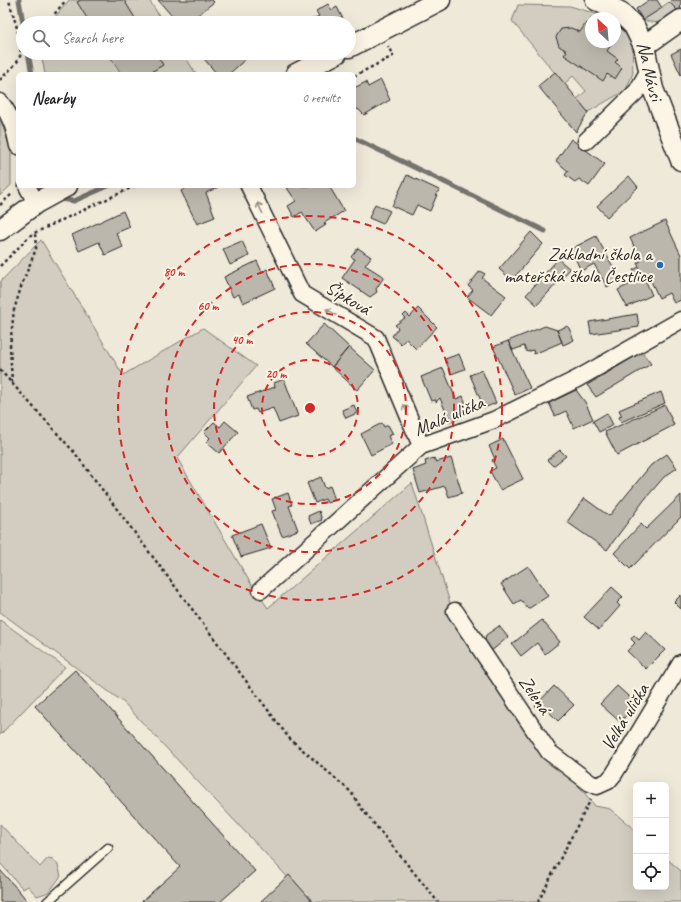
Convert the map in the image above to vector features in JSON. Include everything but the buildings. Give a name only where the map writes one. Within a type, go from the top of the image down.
[{"type":"street","points":[[356,44],[440,0]]},
{"type":"street","name":"Na Návsi","points":[[596,0],[620,12],[634,26],[644,46],[653,89],[681,160]]},
{"type":"street","points":[[644,46],[681,20]]},
{"type":"street","points":[[300,72],[323,60]]},
{"type":"street","points":[[586,141],[637,91],[649,70]]},
{"type":"street","points":[[0,102],[6,110],[16,135]]},
{"type":"street","points":[[0,230],[26,193],[55,188]]},
{"type":"street","name":"Šípková","points":[[250,188],[302,294],[376,338],[421,446]]},
{"type":"street","name":"Malá ulička","points":[[261,590],[421,446],[494,420],[577,379],[681,320]]},
{"type":"street","name":"Zelená","points":[[454,611],[549,752],[590,783],[597,786]]},
{"type":"street","name":"Velká ulička","points":[[597,786],[608,781],[614,774],[681,663]]},
{"type":"lane","points":[[47,902],[108,848]]},
{"type":"path","points":[[8,0],[16,28]]},
{"type":"path","points":[[53,16],[66,0]]},
{"type":"path","points":[[356,75],[393,56],[381,31]]},
{"type":"path","points":[[0,80],[18,60]]},
{"type":"path","points":[[0,266],[35,232],[131,188]]},
{"type":"path","points":[[0,205],[26,193]]},
{"type":"path","points":[[12,383],[10,346],[14,310],[22,284],[36,249],[35,232]]},
{"type":"path","points":[[0,370],[74,452],[289,738],[351,792],[362,808],[438,902]]},
{"type":"path","points":[[538,902],[597,786]]},
{"type":"shaded area","points":[[69,0],[149,0],[159,16],[56,16]]},
{"type":"shaded area","points":[[669,2],[680,13],[672,19],[663,22],[648,22],[643,20]]},
{"type":"shaded area","points":[[518,5],[570,6],[590,12],[585,12],[585,48],[621,48],[621,29],[632,37],[633,73],[626,90],[588,112],[577,99],[586,91],[573,76],[564,84],[512,21]]},
{"type":"shaded area","points":[[42,60],[187,60],[195,72],[45,72]]},
{"type":"shaded area","points":[[0,118],[11,151],[11,185],[0,196]]},
{"type":"shaded area","points":[[41,240],[123,375],[203,328],[256,366],[177,458],[251,584],[268,608],[412,483],[452,609],[539,737],[595,806],[610,809],[633,828],[633,890],[669,890],[669,861],[681,871],[681,902],[311,902],[123,702],[0,612],[0,282]]},
{"type":"shaded area","points":[[0,620],[65,667],[0,735]]},
{"type":"shaded area","points":[[0,824],[40,867],[48,858],[53,859],[58,865],[61,876],[49,892],[37,896],[28,886],[23,889],[0,863]]},
{"type":"waterway","points":[[19,0],[22,16]]},
{"type":"waterway","points":[[29,60],[32,72]]},
{"type":"waterway","points":[[356,139],[545,231]]},
{"type":"waterway","points":[[60,199],[74,201],[103,188]]},
{"type":"place","name":"Základní škola a mateřská škola Čestlice","points":[[660,265]]}]
